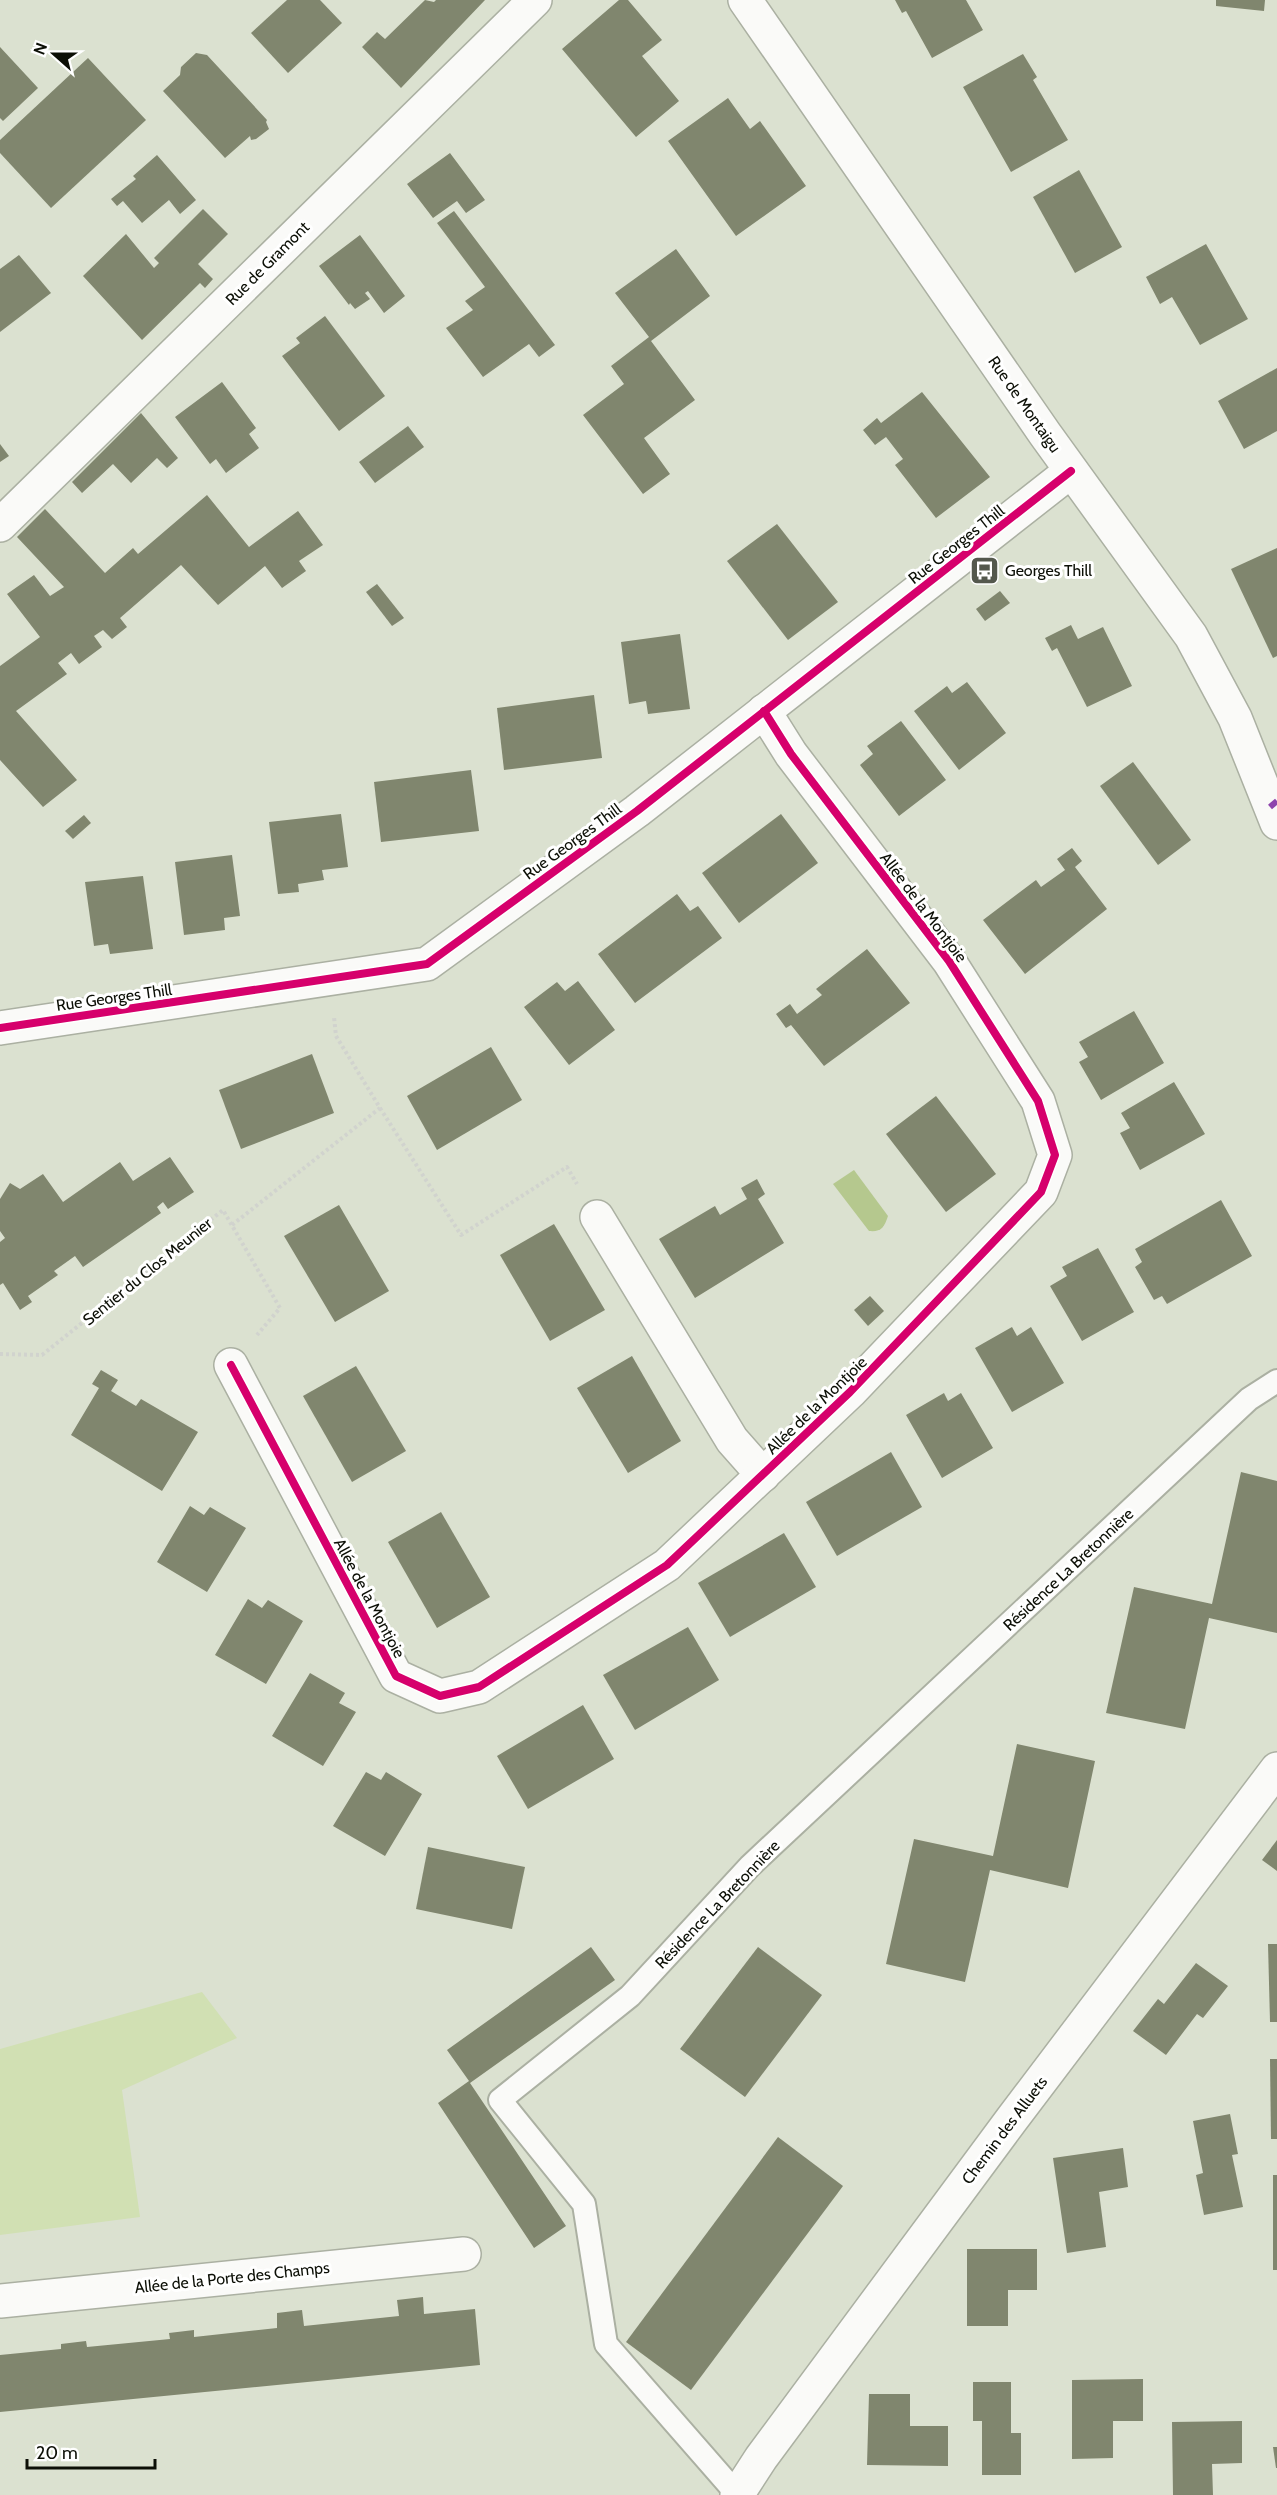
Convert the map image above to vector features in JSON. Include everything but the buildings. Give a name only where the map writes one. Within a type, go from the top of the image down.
[{"type":"street","name":"Rue de Gramont","points":[[0,525],[535,0]]},
{"type":"street","name":"Rue de Montaigu","points":[[745,0],[1071,471],[1191,636],[1234,718],[1277,824]]},
{"type":"street","name":"Rue Georges Thill","points":[[0,1028],[427,964],[637,811],[1071,471]]},
{"type":"street","name":"Allée de la Montjoie","points":[[231,1365],[396,1676],[440,1696],[479,1687],[667,1565],[850,1392],[1041,1192],[1055,1155],[1038,1101],[949,961],[791,754],[764,711]]},
{"type":"street","points":[[597,1217],[732,1440],[763,1475]]},
{"type":"street","name":"Chemin des Alluets","points":[[737,2494],[761,2458],[1012,2119],[1277,1769]]},
{"type":"street","name":"Allée de la Porte des Champs","points":[[0,2301],[464,2254]]},
{"type":"lane","name":"Résidence La Bretonnière","points":[[737,2494],[606,2344],[584,2204],[500,2100],[630,1996],[750,1866],[1249,1399],[1277,1381]]},
{"type":"path","points":[[328,979],[336,1036],[461,1235],[567,1167],[597,1217]]},
{"type":"path","points":[[232,1225],[380,1108]]},
{"type":"shaded area","points":[[854,1170],[888,1216],[879,1230],[869,1231],[833,1184]]},
{"type":"shaded area","points":[[202,1992],[237,2038],[122,2090],[140,2217],[0,2235],[0,2049]]},
{"type":"marked path","points":[[1270,807],[1277,801]]},
{"type":"cycle path","points":[[0,1028],[427,964],[637,811],[1071,471]]},
{"type":"cycle path","points":[[231,1365],[396,1676],[440,1696],[479,1687],[667,1565],[850,1392],[1041,1192],[1055,1155],[1038,1101],[949,961],[791,754],[764,711]]},
{"type":"place","name":"Georges Thill","points":[[984,570]]}]
